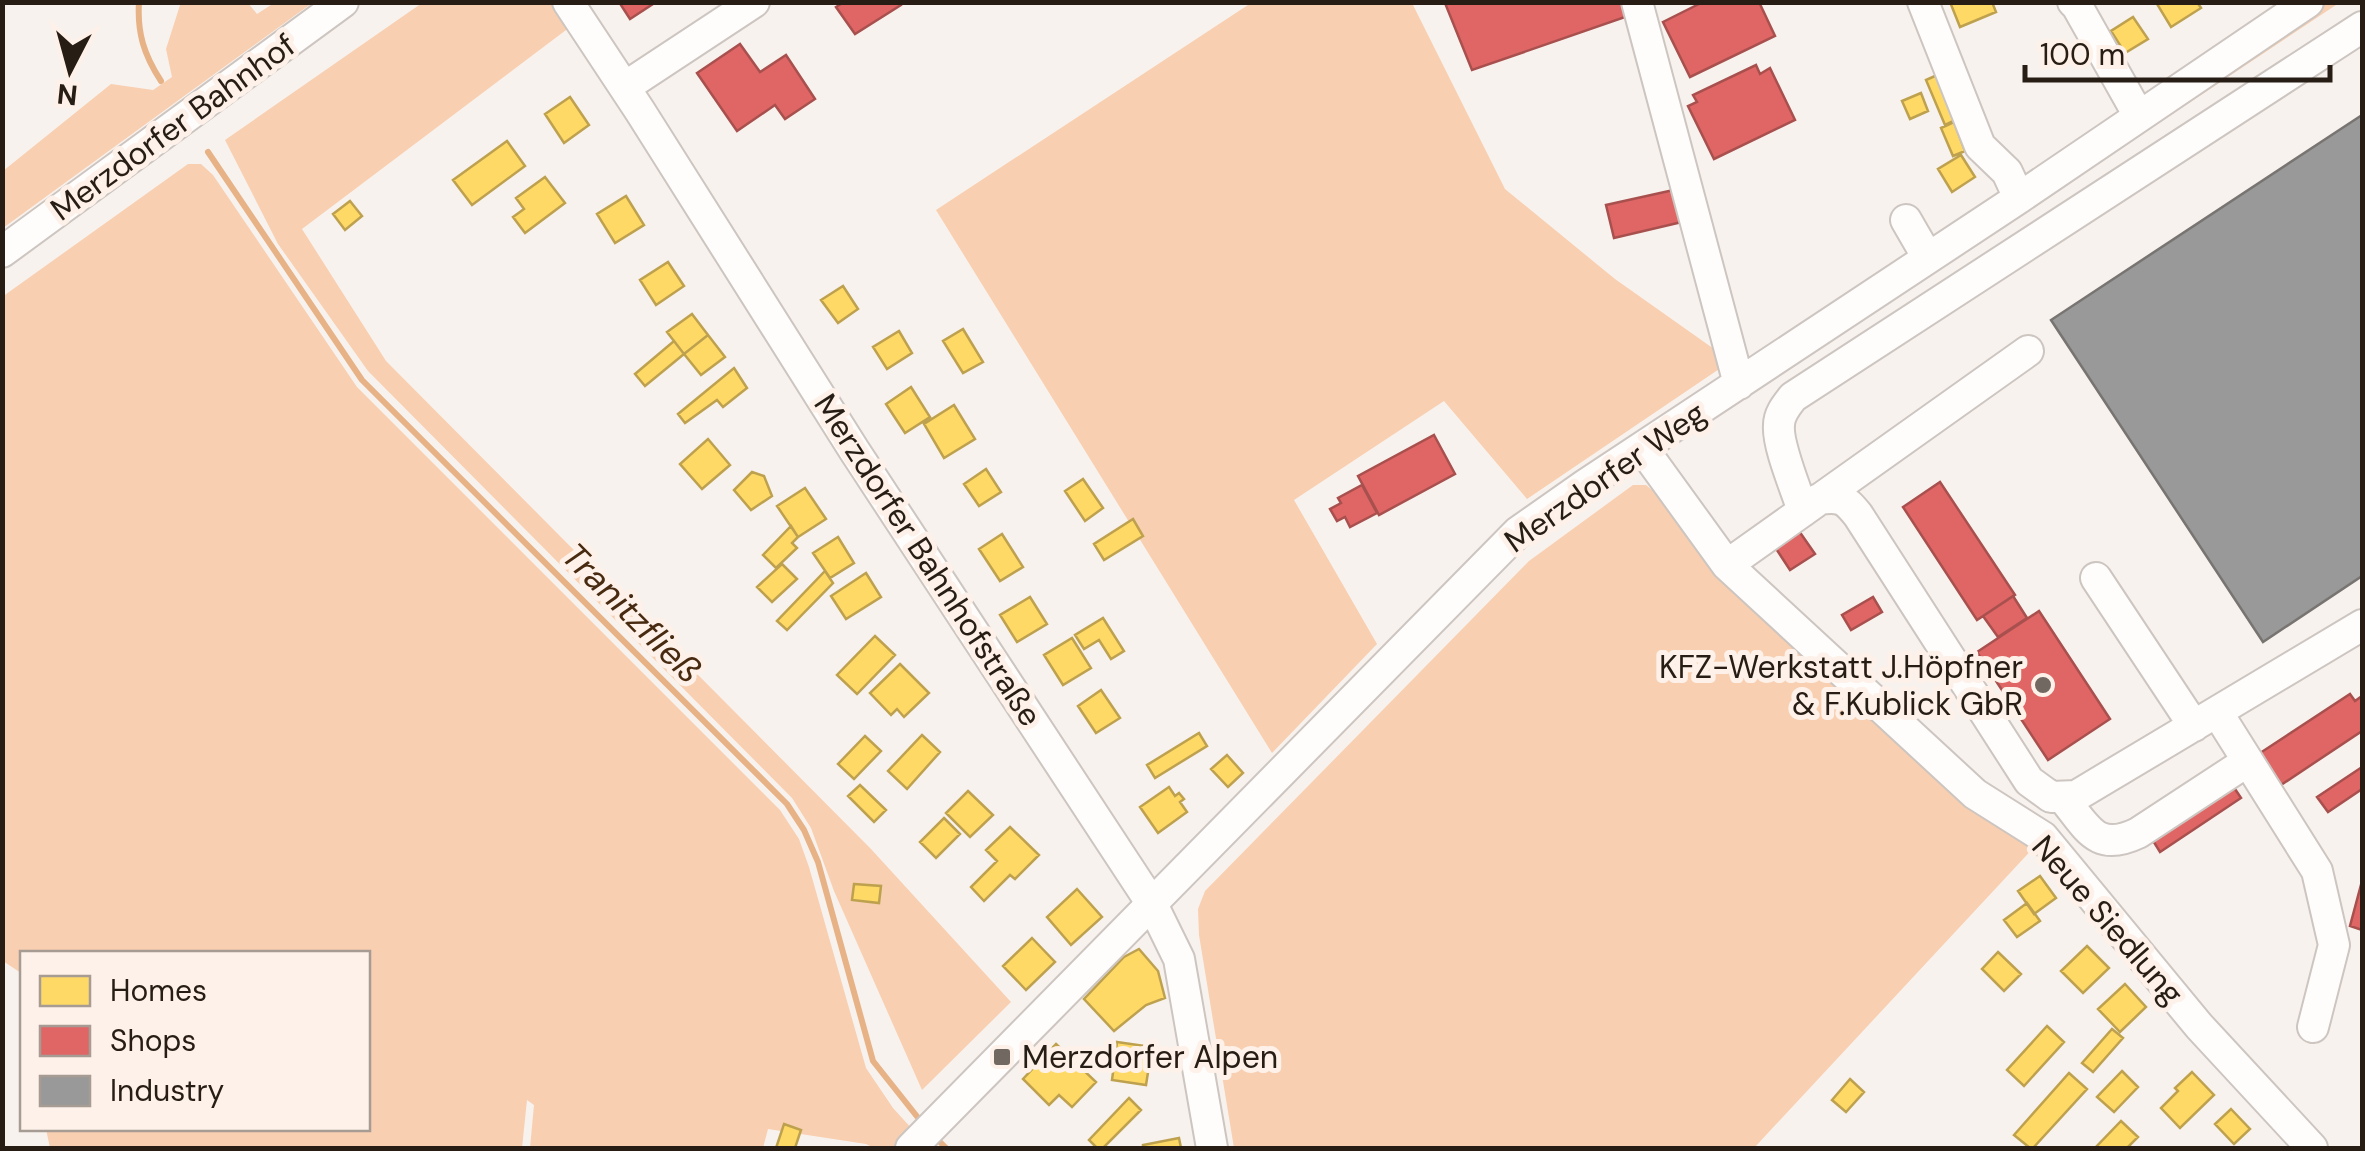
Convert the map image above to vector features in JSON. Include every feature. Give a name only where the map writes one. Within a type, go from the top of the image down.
[{"type":"street","name":"Merzdorfer Bahnhof","points":[[2,252],[343,2]]},
{"type":"street","name":"Merzdorfer Bahnhofstraße","points":[[568,2],[864,466],[1152,904],[1179,958],[1212,1148]]},
{"type":"street","points":[[625,88],[754,2]]},
{"type":"street","points":[[1637,2],[1739,384]]},
{"type":"street","points":[[1923,2],[1980,146],[2007,172],[2019,198]]},
{"type":"street","points":[[2073,2],[2140,116]]},
{"type":"street","name":"Merzdorfer Weg","points":[[910,1148],[1152,904],[1493,538],[1518,532],[2140,116],[2264,15],[2308,2]]},
{"type":"street","points":[[1811,505],[1779,435],[1778,422],[1793,397],[2362,28]]},
{"type":"street","points":[[1906,220],[1928,258]]},
{"type":"street","points":[[1727,564],[2028,351]]},
{"type":"street","name":"Neue Siedlung","points":[[1643,448],[1727,564],[1975,794],[2044,837],[2198,1026],[2312,1148]]},
{"type":"street","points":[[1811,505],[1834,497],[1846,501],[1858,515],[2029,781],[2051,797],[2076,796],[2362,625]]},
{"type":"street","points":[[2096,578],[2205,719],[2248,760],[2317,871],[2334,945],[2313,1027]]},
{"type":"street","points":[[2063,798],[2096,838],[2122,840],[2248,760]]},
{"type":"shaded area","points":[[181,2],[248,3],[257,14],[274,3],[312,3],[3,228],[3,171],[111,84],[153,90],[172,77],[166,49]]},
{"type":"shaded area","points":[[422,3],[555,3],[570,27],[302,229],[386,361],[871,849],[1011,1002],[922,1090],[834,891],[811,828],[792,798],[368,371],[278,244],[225,140]]},
{"type":"shaded area","points":[[1251,3],[1412,3],[1505,189],[1615,279],[1731,361],[1527,499],[1444,401],[1294,500],[1377,644],[1272,753],[936,210]]},
{"type":"shaded area","points":[[2323,3],[2339,3],[1719,416],[1715,408]]},
{"type":"shaded area","points":[[188,164],[201,164],[213,175],[357,387],[780,810],[799,839],[809,867],[866,1068],[913,1130],[895,1148],[874,1148],[768,1129],[763,1148],[530,1148],[534,1105],[527,1100],[522,1148],[50,1148],[46,1131],[370,1131],[370,951],[20,951],[20,972],[3,961],[2,297]]},
{"type":"shaded area","points":[[1633,485],[1646,485],[1657,494],[1732,592],[1967,802],[2038,843],[1754,1148],[1234,1148],[1199,935],[1198,909],[1205,891],[1529,561]]},
{"type":"building: Homes","points":[[1950,2],[1992,2],[1996,12],[1960,27]]},
{"type":"building: Homes","points":[[2159,2],[2197,2],[2201,8],[2171,27]]},
{"type":"building: Homes","points":[[2133,17],[2148,39],[2125,53],[2111,31]]},
{"type":"building: Homes","points":[[1944,72],[1962,117],[1945,125],[1926,80]]},
{"type":"building: Homes","points":[[1921,93],[1928,111],[1910,119],[1902,101]]},
{"type":"building: Homes","points":[[570,97],[589,125],[564,143],[545,114]]},
{"type":"building: Homes","points":[[1954,122],[1965,151],[1953,156],[1941,128]]},
{"type":"building: Homes","points":[[507,141],[525,166],[472,205],[453,180]]},
{"type":"building: Homes","points":[[1961,155],[1975,177],[1952,192],[1938,169]]},
{"type":"building: Homes","points":[[545,177],[565,203],[525,233],[513,217],[524,209],[516,198]]},
{"type":"building: Homes","points":[[626,196],[644,225],[615,243],[597,214]]},
{"type":"building: Homes","points":[[350,201],[362,216],[345,230],[333,214]]},
{"type":"building: Homes","points":[[668,262],[684,286],[656,305],[640,280]]},
{"type":"building: Homes","points":[[843,286],[858,309],[838,323],[821,300]]},
{"type":"building: Homes","points":[[692,314],[708,335],[684,354],[667,332]]},
{"type":"building: Homes","points":[[963,329],[983,362],[963,373],[943,341]]},
{"type":"building: Homes","points":[[899,331],[912,353],[887,369],[873,347]]},
{"type":"building: Homes","points":[[708,335],[725,357],[701,375],[684,354]]},
{"type":"building: Homes","points":[[674,341],[684,354],[645,386],[635,374]]},
{"type":"building: Homes","points":[[734,368],[747,388],[723,407],[717,400],[685,423],[678,414]]},
{"type":"building: Homes","points":[[911,387],[930,417],[905,433],[886,404]]},
{"type":"building: Homes","points":[[954,405],[975,439],[944,458],[924,424]]},
{"type":"building: Homes","points":[[708,439],[730,465],[702,489],[680,464]]},
{"type":"building: Homes","points":[[986,469],[1001,492],[979,506],[964,484]]},
{"type":"building: Homes","points":[[752,472],[764,476],[772,496],[751,510],[734,490]]},
{"type":"building: Homes","points":[[1083,479],[1103,508],[1085,521],[1065,491]]},
{"type":"building: Homes","points":[[805,488],[826,519],[798,537],[777,506]]},
{"type":"building: Homes","points":[[1133,519],[1143,536],[1104,560],[1094,544]]},
{"type":"building: Homes","points":[[791,526],[798,537],[792,543],[797,548],[776,568],[763,555]]},
{"type":"building: Homes","points":[[1002,534],[1023,567],[1000,581],[979,549]]},
{"type":"building: Homes","points":[[838,537],[854,563],[830,578],[813,553]]},
{"type":"building: Homes","points":[[782,564],[797,579],[772,602],[757,587]]},
{"type":"building: Homes","points":[[825,571],[833,583],[787,630],[777,621]]},
{"type":"building: Homes","points":[[866,573],[881,597],[846,619],[831,596]]},
{"type":"building: Homes","points":[[1030,597],[1047,624],[1017,642],[1000,615]]},
{"type":"building: Homes","points":[[1103,618],[1124,651],[1111,659],[1099,640],[1084,649],[1075,635]]},
{"type":"building: Homes","points":[[875,636],[895,655],[857,694],[837,675]]},
{"type":"building: Homes","points":[[1072,638],[1091,668],[1063,685],[1044,655]]},
{"type":"building: Homes","points":[[900,664],[929,693],[904,717],[897,709],[891,715],[870,693]]},
{"type":"building: Homes","points":[[1101,690],[1120,718],[1096,733],[1078,706]]},
{"type":"building: Homes","points":[[1199,733],[1207,746],[1155,778],[1147,765]]},
{"type":"building: Homes","points":[[922,735],[940,752],[907,789],[888,771]]},
{"type":"building: Homes","points":[[865,736],[881,751],[854,779],[838,764]]},
{"type":"building: Homes","points":[[1227,755],[1243,773],[1228,787],[1211,769]]},
{"type":"building: Homes","points":[[860,785],[886,810],[874,822],[848,796]]},
{"type":"building: Homes","points":[[1169,787],[1175,796],[1179,793],[1184,799],[1180,802],[1187,812],[1158,833],[1140,807]]},
{"type":"building: Homes","points":[[968,791],[993,815],[970,837],[946,813]]},
{"type":"building: Homes","points":[[944,818],[960,834],[936,858],[920,842]]},
{"type":"building: Homes","points":[[1010,827],[1039,855],[1015,879],[1010,875],[984,901],[971,887],[997,861],[986,850]]},
{"type":"building: Homes","points":[[2040,876],[2056,898],[2034,914],[2018,891]]},
{"type":"building: Homes","points":[[854,884],[881,886],[879,903],[852,900]]},
{"type":"building: Homes","points":[[1077,889],[1102,917],[1071,945],[1047,917]]},
{"type":"building: Homes","points":[[2027,903],[2040,921],[2017,937],[2004,920]]},
{"type":"building: Homes","points":[[1032,938],[1055,962],[1026,990],[1003,966]]},
{"type":"building: Homes","points":[[2087,946],[2109,968],[2083,993],[2061,971]]},
{"type":"building: Homes","points":[[1139,949],[1158,971],[1165,998],[1146,1005],[1114,1031],[1084,999],[1124,957]]},
{"type":"building: Homes","points":[[1998,952],[2021,974],[2004,991],[1982,969]]},
{"type":"building: Homes","points":[[2125,984],[2146,1007],[2120,1032],[2098,1009]]},
{"type":"building: Homes","points":[[2047,1026],[2064,1042],[2024,1086],[2007,1070]]},
{"type":"building: Homes","points":[[2112,1029],[2123,1038],[2093,1072],[2082,1063]]},
{"type":"building: Homes","points":[[1117,1042],[1152,1047],[1146,1085],[1112,1080]]},
{"type":"building: Homes","points":[[1056,1044],[1096,1082],[1072,1107],[1059,1095],[1049,1105],[1023,1079]]},
{"type":"building: Homes","points":[[2122,1071],[2138,1087],[2114,1112],[2097,1097]]},
{"type":"building: Homes","points":[[2192,1072],[2214,1095],[2180,1128],[2161,1108]]},
{"type":"building: Homes","points":[[2069,1073],[2087,1089],[2030,1148],[2014,1135]]},
{"type":"building: Homes","points":[[1850,1079],[1864,1092],[1846,1112],[1832,1100]]},
{"type":"building: Homes","points":[[1129,1098],[1141,1110],[1103,1148],[1097,1148],[1089,1140]]},
{"type":"building: Homes","points":[[2231,1109],[2250,1129],[2234,1144],[2215,1124]]},
{"type":"building: Homes","points":[[2121,1121],[2138,1137],[2127,1148],[2095,1148]]},
{"type":"building: Homes","points":[[784,1124],[801,1130],[795,1148],[776,1148]]},
{"type":"building: Homes","points":[[1179,1138],[1181,1148],[1143,1148],[1143,1145]]},
{"type":"building: Shops","points":[[619,2],[656,2],[630,19]]},
{"type":"building: Shops","points":[[844,2],[901,5],[855,34],[836,7]]},
{"type":"building: Shops","points":[[1623,2],[1628,16],[1472,70],[1445,3]]},
{"type":"building: Shops","points":[[1703,2],[1759,2],[1775,36],[1690,77],[1663,22]]},
{"type":"building: Shops","points":[[740,44],[760,72],[786,55],[815,99],[785,119],[775,105],[737,131],[697,73]]},
{"type":"building: Shops","points":[[1756,65],[1760,74],[1770,68],[1795,120],[1714,159],[1688,106],[1697,102],[1693,95]]},
{"type":"building: Shops","points":[[1678,189],[1686,221],[1614,238],[1606,205]]},
{"type":"building: Shops","points":[[1434,435],[1455,474],[1379,515],[1358,476]]},
{"type":"building: Shops","points":[[1940,482],[2015,595],[1977,620],[1903,507]]},
{"type":"building: Shops","points":[[1362,485],[1377,513],[1350,527],[1345,517],[1337,521],[1330,509],[1341,503],[1338,498]]},
{"type":"building: Shops","points":[[1799,531],[1815,554],[1790,570],[1775,547]]},
{"type":"building: Shops","points":[[2013,596],[2027,618],[1998,637],[1983,616]]},
{"type":"building: Shops","points":[[1873,597],[1882,612],[1851,630],[1842,615]]},
{"type":"building: Shops","name":"KFZ-Werkstatt J.Höpfner & F.Kublick GbR","points":[[2039,611],[2110,719],[2048,760],[1977,652]]},
{"type":"building: Shops","points":[[2350,694],[2355,701],[2362,696],[2362,731],[2278,787],[2257,755]]},
{"type":"building: Shops","points":[[2362,767],[2362,789],[2328,812],[2317,797]]},
{"type":"building: Shops","points":[[2231,783],[2241,798],[2160,852],[2150,836]]},
{"type":"building: Shops","points":[[2362,881],[2362,930],[2350,926]]},
{"type":"building: Industry","points":[[2362,115],[2362,576],[2263,642],[2051,320]]},
{"type":"waterway","name":"Tranitzfließ","points":[[139,2],[143,43],[161,81]]},
{"type":"waterway","name":"Tranitzfließ","points":[[208,152],[362,380],[787,804],[818,862],[873,1061],[923,1124]]},
{"type":"waterway","name":"Tranitzfließ","points":[[935,1137],[946,1148]]},
{"type":"place","name":"KFZ-Werkstatt J.Höpfner & F.Kublick GbR","points":[[2043,685]]},
{"type":"place","name":"Merzdorfer Alpen","points":[[1002,1057]]}]
